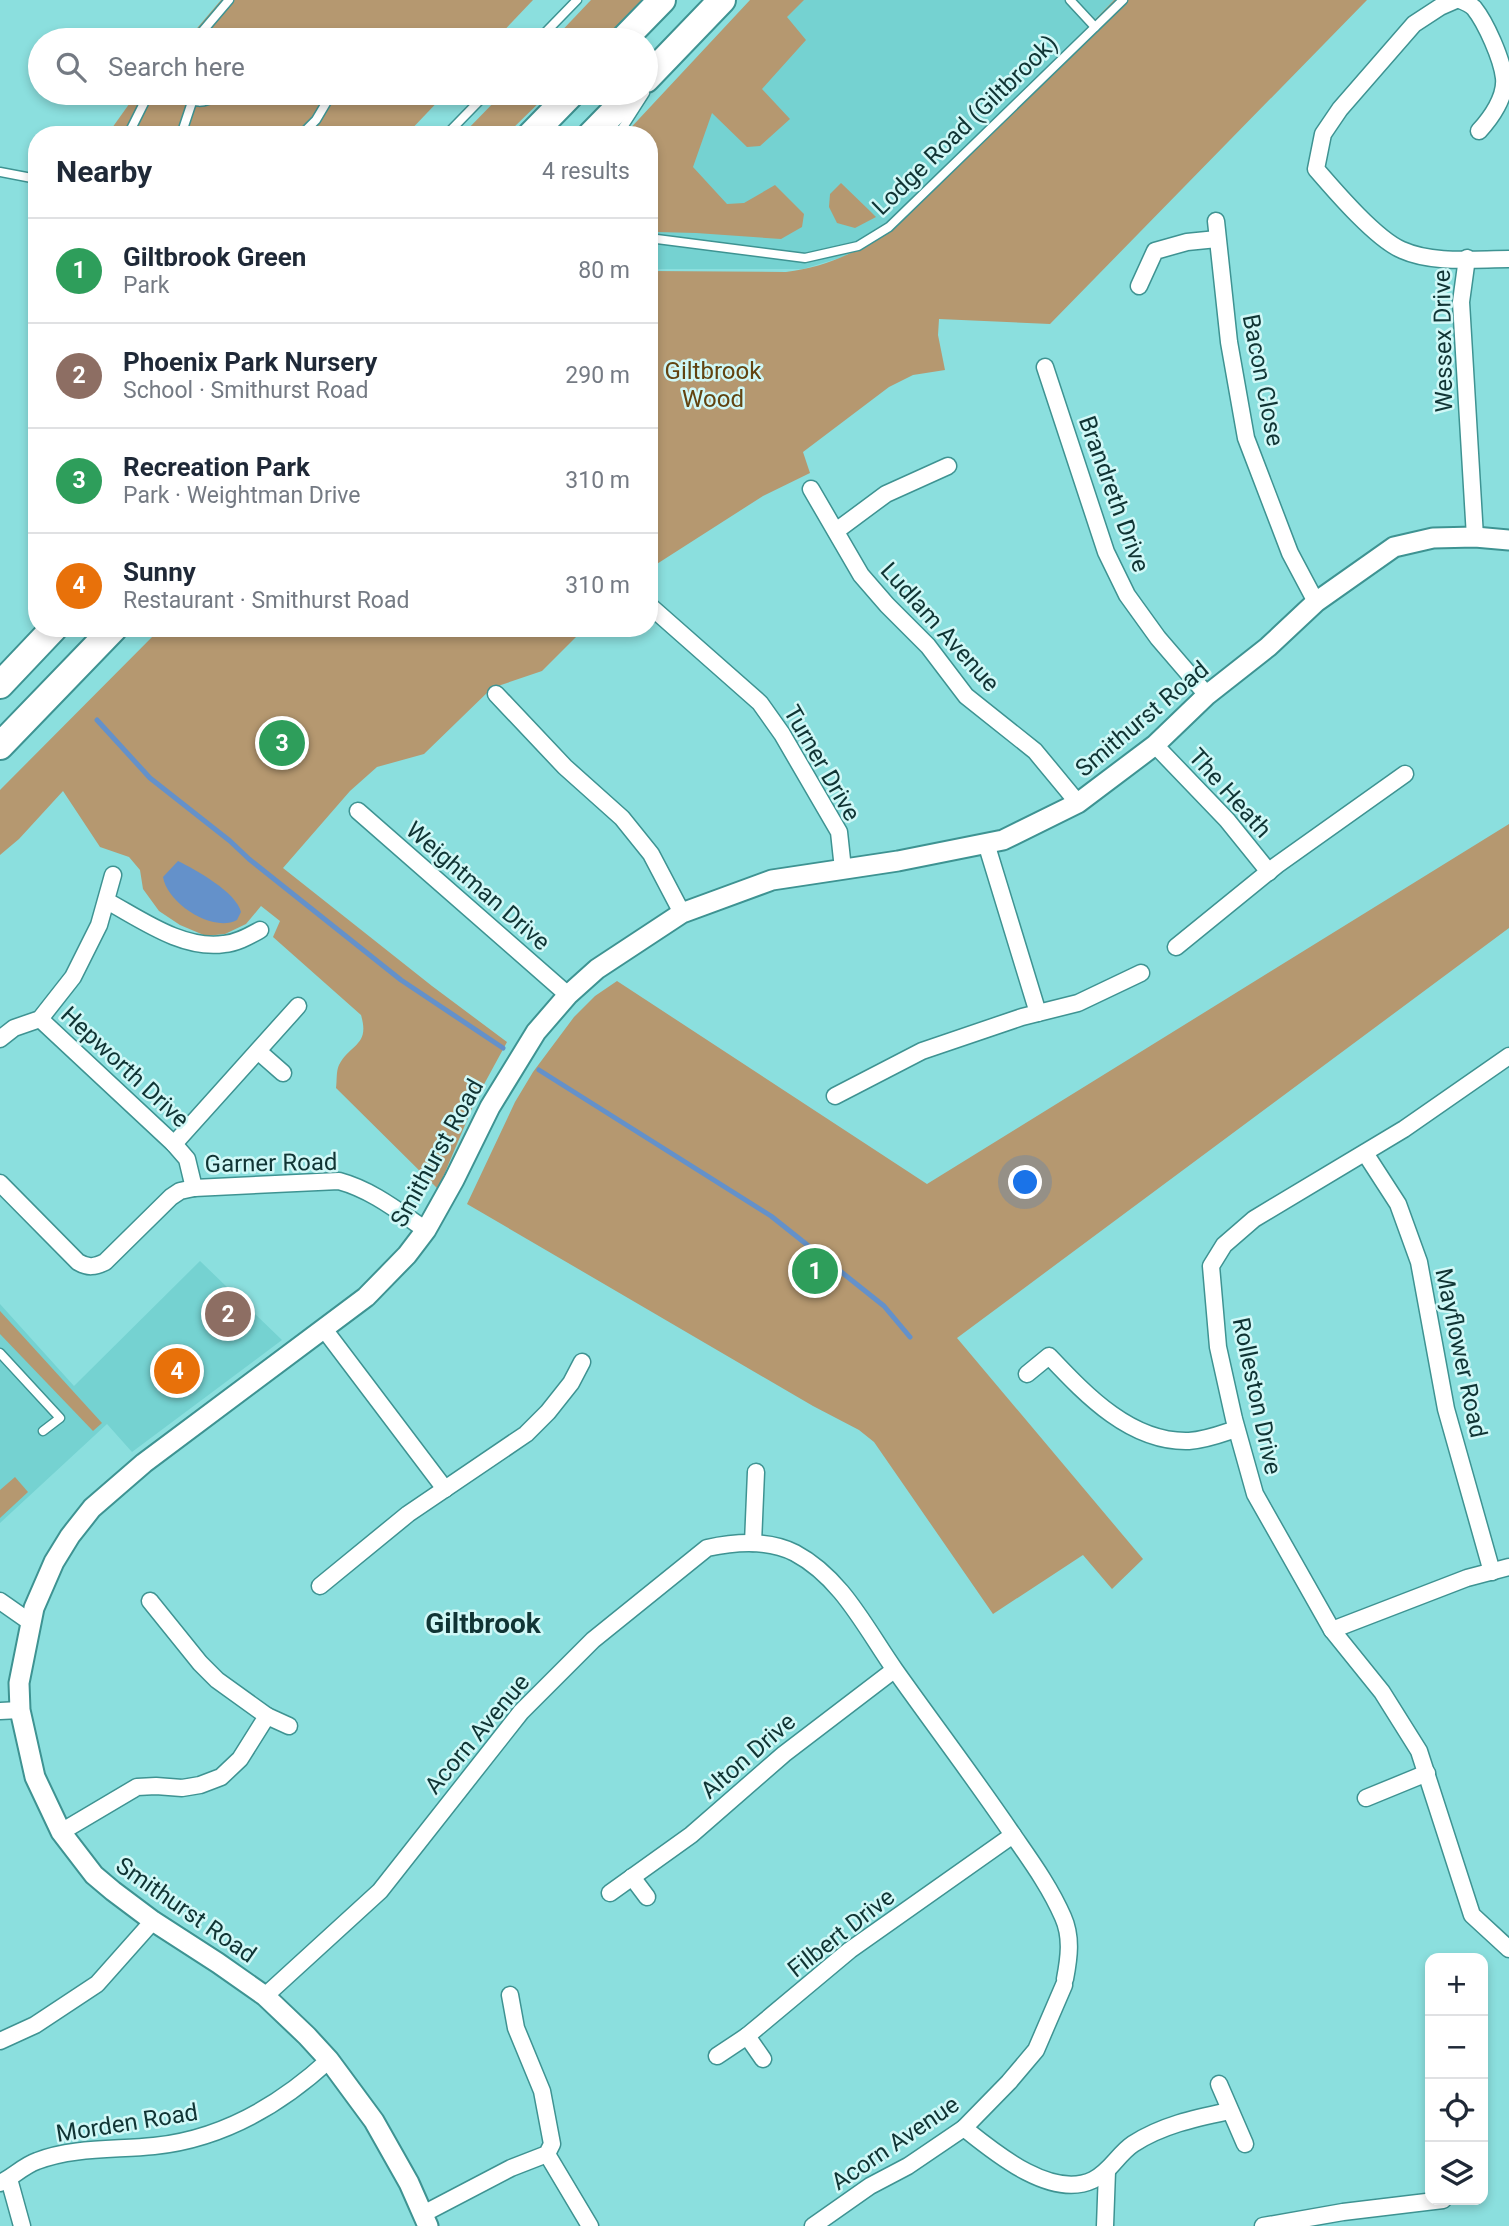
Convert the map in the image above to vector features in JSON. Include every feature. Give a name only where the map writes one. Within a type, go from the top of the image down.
[{"type":"highway","points":[[635,28],[662,0]]},
{"type":"highway","points":[[658,67],[722,0]]},
{"type":"highway","points":[[540,126],[560,105]]},
{"type":"highway","points":[[600,126],[620,105]]},
{"type":"highway","points":[[0,685],[45,637]]},
{"type":"highway","points":[[0,746],[105,637]]},
{"type":"street","name":"Wessex Drive","points":[[1475,537],[1461,302],[1467,258],[1418,255],[1400,250],[1370,225],[1316,169],[1323,134],[1340,109],[1414,24],[1440,7],[1458,0],[1472,6],[1484,26],[1496,50],[1504,79],[1492,117],[1479,131]]},
{"type":"street","points":[[1492,117],[1503,130]]},
{"type":"street","name":"Bacon Close","points":[[1216,221],[1229,342],[1246,438],[1290,553],[1316,602]]},
{"type":"street","points":[[1139,286],[1155,251],[1186,242],[1217,239]]},
{"type":"street","points":[[1467,258],[1509,259]]},
{"type":"street","name":"Brandreth Drive","points":[[1045,367],[1106,552],[1122,584],[1158,638],[1207,695]]},
{"type":"street","points":[[836,531],[886,494],[948,466]]},
{"type":"street","name":"Ludlam Avenue","points":[[811,489],[861,575],[928,646],[966,695],[1035,751],[1078,803]]},
{"type":"street","name":"Smithurst Road","points":[[426,2220],[409,2183],[374,2121],[329,2060],[307,2036],[265,1996],[153,1922],[94,1875],[61,1832],[35,1777],[20,1710],[19,1683],[30,1622],[38,1596],[54,1562],[92,1508],[144,1463],[366,1297],[407,1255],[426,1230],[501,1088],[536,1032],[568,995],[597,969],[682,913],[772,880],[898,861],[1003,840],[1078,803],[1155,745],[1207,695],[1268,647],[1316,602],[1394,547],[1433,538],[1475,537],[1509,540]]},
{"type":"street","name":"Turner Drive","points":[[658,613],[760,703],[782,734],[839,832],[843,869]]},
{"type":"street","points":[[496,694],[565,767],[622,818],[651,855],[682,913]]},
{"type":"street","name":"The Heath","points":[[1155,745],[1227,820],[1269,872]]},
{"type":"street","name":"The Heath","points":[[1176,947],[1269,872],[1405,774]]},
{"type":"street","name":"Weightman Drive","points":[[358,811],[568,995]]},
{"type":"street","points":[[986,843],[1038,1013]]},
{"type":"street","points":[[0,1038],[14,1028],[40,1018],[73,977],[99,925],[113,876]]},
{"type":"street","points":[[107,901],[162,930],[205,945],[226,944],[260,930]]},
{"type":"street","points":[[835,1096],[922,1051],[1038,1013],[1078,1003],[1141,973]]},
{"type":"street","points":[[174,1144],[298,1006]]},
{"type":"street","name":"Hepworth Drive","points":[[40,1018],[174,1144],[187,1159],[194,1188]]},
{"type":"street","points":[[258,1051],[283,1073]]},
{"type":"street","name":"Rolleston Drive","points":[[1509,1056],[1365,1153],[1254,1219],[1224,1245],[1211,1266],[1218,1347],[1236,1429],[1255,1494],[1332,1630],[1382,1692],[1419,1751],[1472,1915],[1509,1949]]},
{"type":"street","name":"Mayflower Road","points":[[1365,1153],[1398,1205],[1419,1262],[1446,1409],[1492,1572]]},
{"type":"street","name":"Garner Road","points":[[0,1183],[78,1262],[86,1266],[96,1267],[105,1262],[171,1197],[180,1191],[194,1188],[339,1181],[357,1186],[426,1230]]},
{"type":"street","points":[[324,1329],[445,1489]]},
{"type":"street","points":[[1027,1374],[1049,1356],[1100,1406],[1134,1428],[1165,1439],[1189,1441],[1236,1429]]},
{"type":"street","points":[[320,1586],[408,1514],[526,1434],[571,1383],[582,1362]]},
{"type":"street","points":[[753,1543],[756,1472]]},
{"type":"street","name":"Acorn Avenue","points":[[265,1996],[380,1891],[521,1712],[593,1640],[706,1548],[753,1543],[794,1552],[831,1580],[1013,1835],[1048,1887],[1065,1919],[1070,1953],[1064,1982],[1036,2050],[1009,2082],[964,2128],[908,2166],[870,2186],[813,2226]]},
{"type":"street","points":[[1332,1630],[1467,1578],[1509,1567]]},
{"type":"street","points":[[0,1601],[30,1622]]},
{"type":"street","points":[[150,1601],[217,1681],[267,1716],[289,1726]]},
{"type":"street","name":"Alton Drive","points":[[610,1893],[691,1835],[784,1754],[894,1670]]},
{"type":"street","points":[[0,1711],[20,1710]]},
{"type":"street","points":[[61,1832],[137,1787],[182,1788],[221,1777],[240,1759],[267,1716]]},
{"type":"street","points":[[1366,1798],[1427,1773]]},
{"type":"street","name":"Filbert Drive","points":[[717,2056],[747,2036],[850,1950],[1013,1835]]},
{"type":"street","points":[[632,1877],[647,1898]]},
{"type":"street","points":[[0,2041],[34,2025],[97,1984],[153,1922]]},
{"type":"street","points":[[426,2220],[511,2168],[547,2154],[552,2144],[542,2091],[516,2028],[510,1996]]},
{"type":"street","points":[[747,2036],[763,2059]]},
{"type":"street","name":"Morden Road","points":[[4,2181],[37,2161],[73,2152],[158,2145],[215,2132],[260,2113],[299,2088],[329,2060]]},
{"type":"street","points":[[1219,2084],[1245,2144]]},
{"type":"street","points":[[964,2128],[999,2155],[1044,2179],[1082,2183],[1094,2180],[1107,2171],[1131,2145],[1158,2130],[1229,2110]]},
{"type":"street","points":[[547,2154],[590,2226]]},
{"type":"street","points":[[1105,2226],[1107,2171]]},
{"type":"street","points":[[4,2181],[22,2226]]},
{"type":"street","points":[[1263,2226],[1425,2202]]},
{"type":"street","points":[[1369,2209],[1371,2226]]},
{"type":"lane","points":[[205,28],[229,0]]},
{"type":"lane","points":[[550,28],[577,0]]},
{"type":"lane","points":[[1070,0],[1096,27]]},
{"type":"lane","name":"Lodge Road (Giltbrook)","points":[[658,239],[805,258],[858,246],[889,226],[1123,0]]},
{"type":"lane","points":[[658,73],[671,53]]},
{"type":"lane","points":[[132,126],[143,105]]},
{"type":"lane","points":[[184,126],[191,105]]},
{"type":"lane","points":[[310,126],[325,105]]},
{"type":"lane","points":[[455,126],[475,105]]},
{"type":"lane","points":[[624,126],[638,105]]},
{"type":"lane","points":[[0,172],[28,177]]},
{"type":"lane","points":[[0,1353],[60,1418],[43,1431]]},
{"type":"shaded area","points":[[764,0],[1114,0],[878,237],[843,257],[803,269],[658,269],[658,126],[641,126]]},
{"type":"shaded area","points":[[178,861],[214,882],[232,897],[241,912],[237,920],[227,923],[204,919],[173,897],[163,877]]},
{"type":"shaded area","points":[[200,1261],[282,1340],[132,1452],[107,1424],[0,1523],[0,1304],[74,1386]]},
{"type":"green space","points":[[221,0],[533,0],[506,28],[197,28]]},
{"type":"green space","points":[[591,0],[644,0],[615,28],[564,28]]},
{"type":"green space","points":[[750,0],[804,0],[787,17],[806,40],[762,89],[790,119],[760,146],[747,147],[712,113],[693,167],[727,204],[744,203],[775,185],[804,214],[802,227],[781,239],[658,232],[658,126],[632,126],[652,105],[658,105],[658,99]]},
{"type":"green space","name":"Giltbrook Wood","points":[[1114,0],[1367,0],[1050,324],[939,319],[938,335],[945,370],[913,375],[889,387],[803,452],[810,473],[763,496],[658,563],[658,271],[801,270],[843,256],[869,243],[894,225]]},
{"type":"green space","points":[[128,105],[435,105],[415,126],[113,126]]},
{"type":"green space","points":[[491,105],[537,105],[515,126],[471,126]]},
{"type":"green space","points":[[841,183],[876,217],[855,228],[837,223],[829,207],[830,194]]},
{"type":"green space","points":[[152,637],[576,637],[542,671],[492,688],[424,754],[377,767],[350,791],[283,868],[507,1042],[476,1099],[438,1189],[336,1088],[339,1065],[361,1039],[361,1015],[273,937],[280,921],[261,906],[246,924],[225,934],[206,936],[180,925],[159,911],[143,889],[140,870],[129,857],[100,847],[63,791],[19,839],[0,855],[0,790]]},
{"type":"green space","points":[[1509,824],[1509,928],[957,1338],[1143,1559],[1112,1589],[1083,1555],[993,1614],[874,1442],[859,1430],[813,1406],[467,1204],[515,1102],[533,1072],[574,1017],[595,996],[617,981],[927,1184]]},
{"type":"green space","points":[[0,1311],[102,1423],[93,1431],[0,1334]]},
{"type":"green space","points":[[15,1477],[28,1492],[0,1518],[0,1490]]},
{"type":"waterway","points":[[97,720],[150,778],[249,859],[401,980],[503,1048]]},
{"type":"waterway","points":[[539,1070],[771,1216],[884,1306],[910,1337]]},
{"type":"place","name":"Recreation Park","points":[[282,743]]},
{"type":"place","name":"Giltbrook Green","points":[[815,1271]]},
{"type":"place","name":"Phoenix Park Nursery","points":[[228,1314]]},
{"type":"place","name":"Sunny","points":[[177,1371]]},
{"type":"district","name":"Giltbrook","points":[[483,1623]]}]
